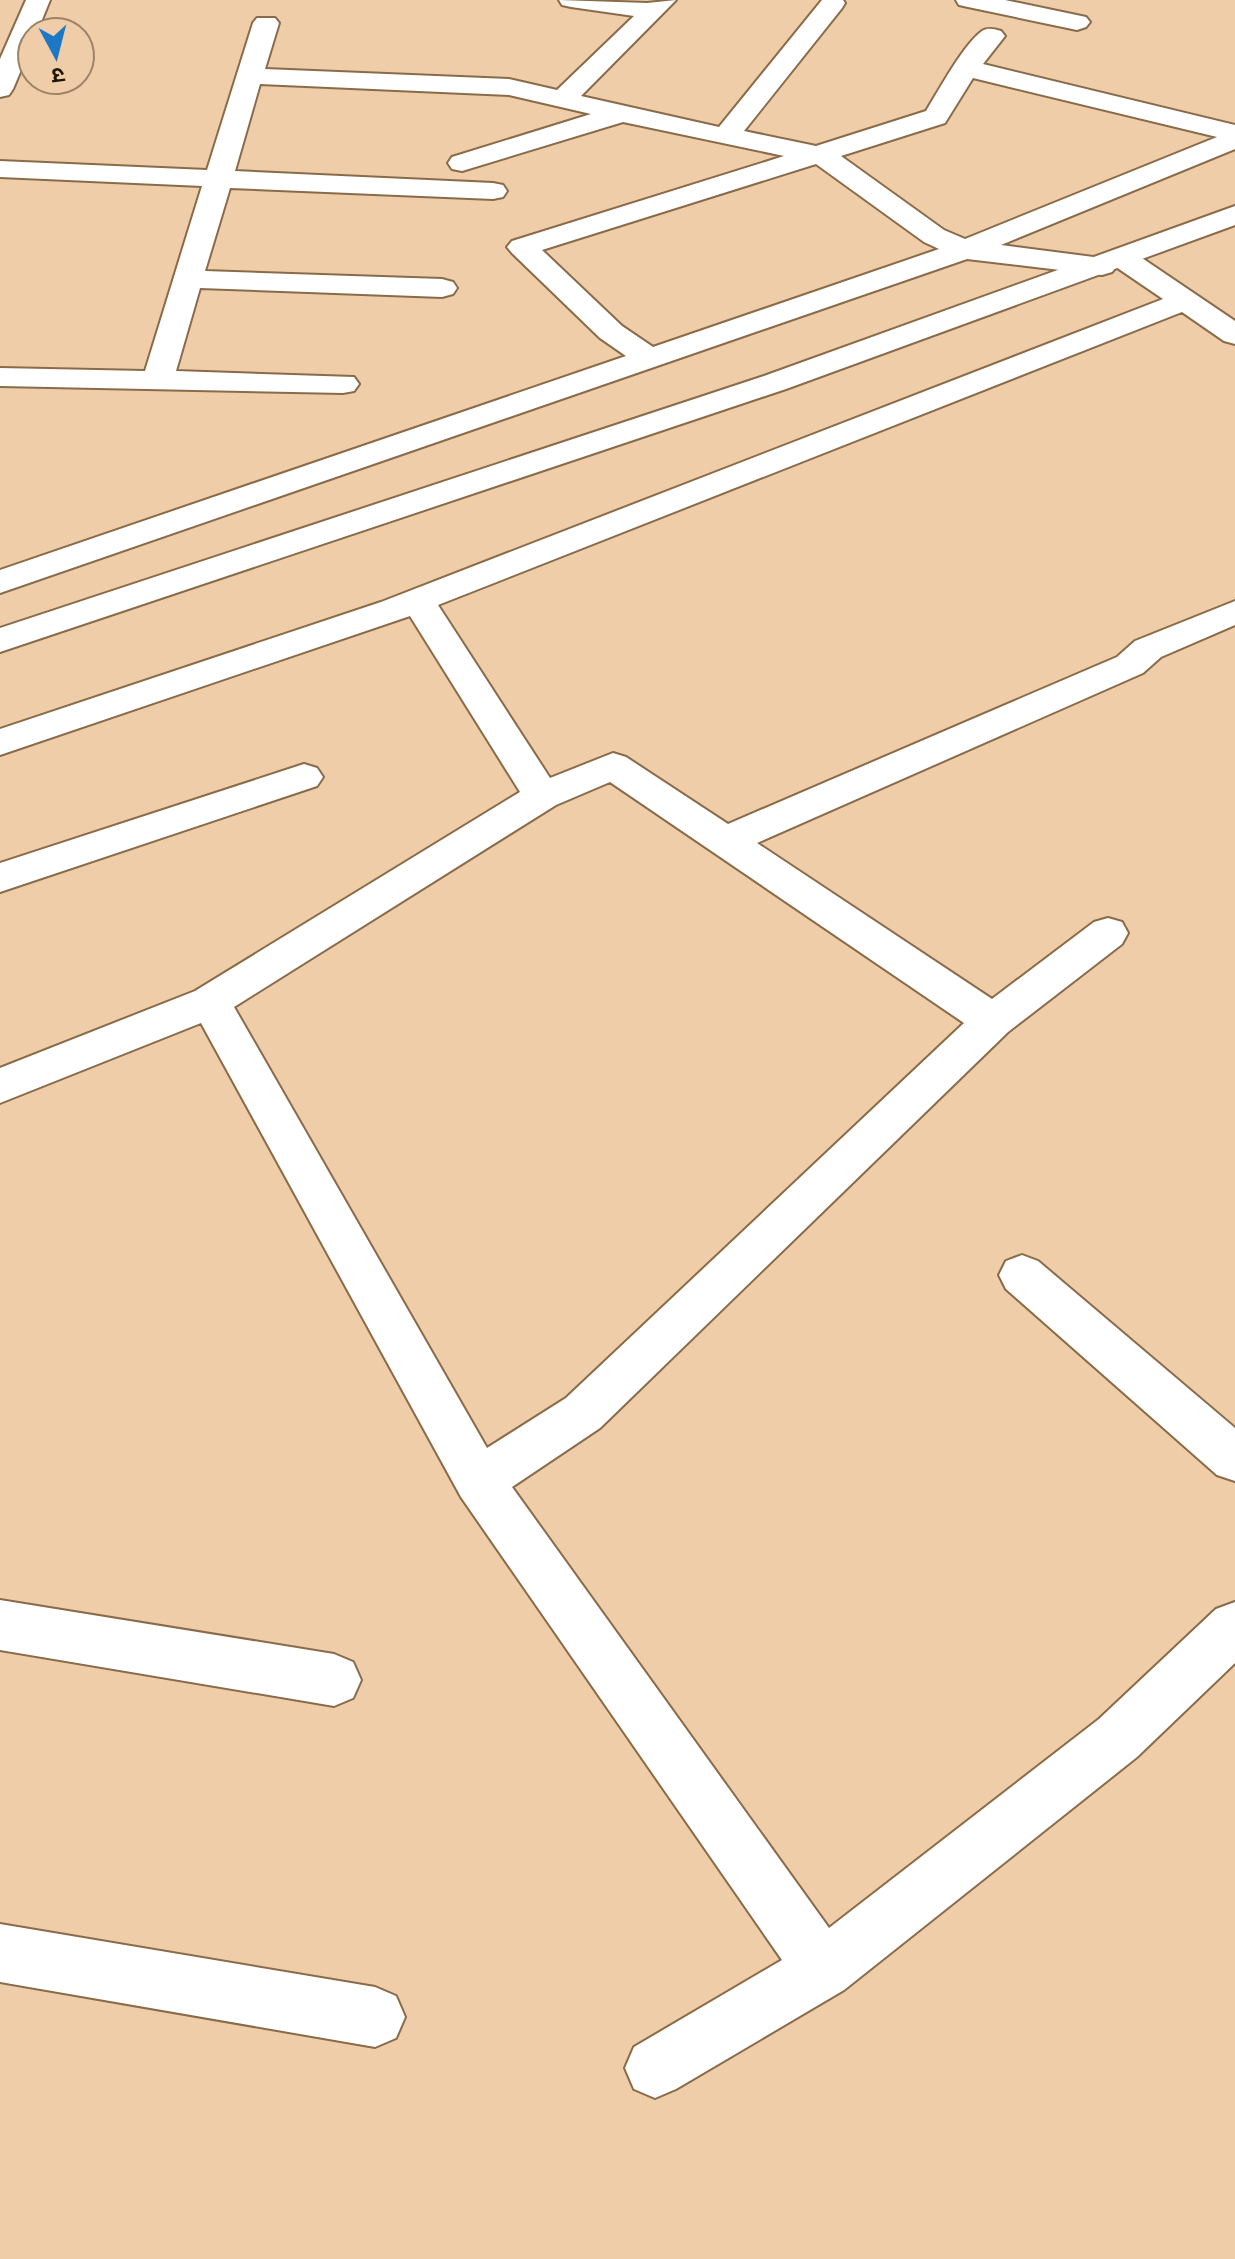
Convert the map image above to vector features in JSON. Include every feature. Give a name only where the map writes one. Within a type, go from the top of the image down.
[{"type":"street","points":[[0,89],[38,0]]},
{"type":"street","points":[[571,0],[659,5]]},
{"type":"street","points":[[968,0],[1046,8],[1077,22]]},
{"type":"street","points":[[726,136],[833,3]]},
{"type":"street","points":[[561,101],[659,5]]},
{"type":"street","points":[[157,381],[266,23]]},
{"type":"street","points":[[649,358],[611,332],[522,247],[936,117],[966,68],[992,36]]},
{"type":"street","points":[[966,68],[1235,136]]},
{"type":"street","points":[[250,76],[509,87],[619,114],[822,155],[934,236],[965,250],[1112,262],[1184,301],[1235,335]]},
{"type":"street","points":[[462,163],[619,114]]},
{"type":"street","points":[[0,582],[965,250],[1235,136]]},
{"type":"street","points":[[0,169],[493,191]]},
{"type":"street","points":[[0,640],[613,438],[1112,262],[1235,215]]},
{"type":"street","points":[[188,279],[442,288]]},
{"type":"street","points":[[0,742],[417,600],[1184,301]]},
{"type":"street","points":[[0,377],[343,384]]},
{"type":"street","points":[[417,600],[542,796]]},
{"type":"street","points":[[724,842],[1130,665],[1148,649],[1235,612]]},
{"type":"street","points":[[0,1086],[210,1002],[542,796],[613,766],[993,1021]]},
{"type":"street","points":[[0,878],[304,777]]},
{"type":"street","points":[[479,1481],[583,1413],[993,1021],[1108,933]]},
{"type":"street","points":[[210,1002],[479,1481],[823,1969]]},
{"type":"street","points":[[1022,1275],[1235,1459]]},
{"type":"street","points":[[0,1625],[334,1680]]},
{"type":"street","points":[[655,2068],[823,1969],[1118,1738],[1235,1627]]},
{"type":"street","points":[[0,1953],[375,2017]]}]
